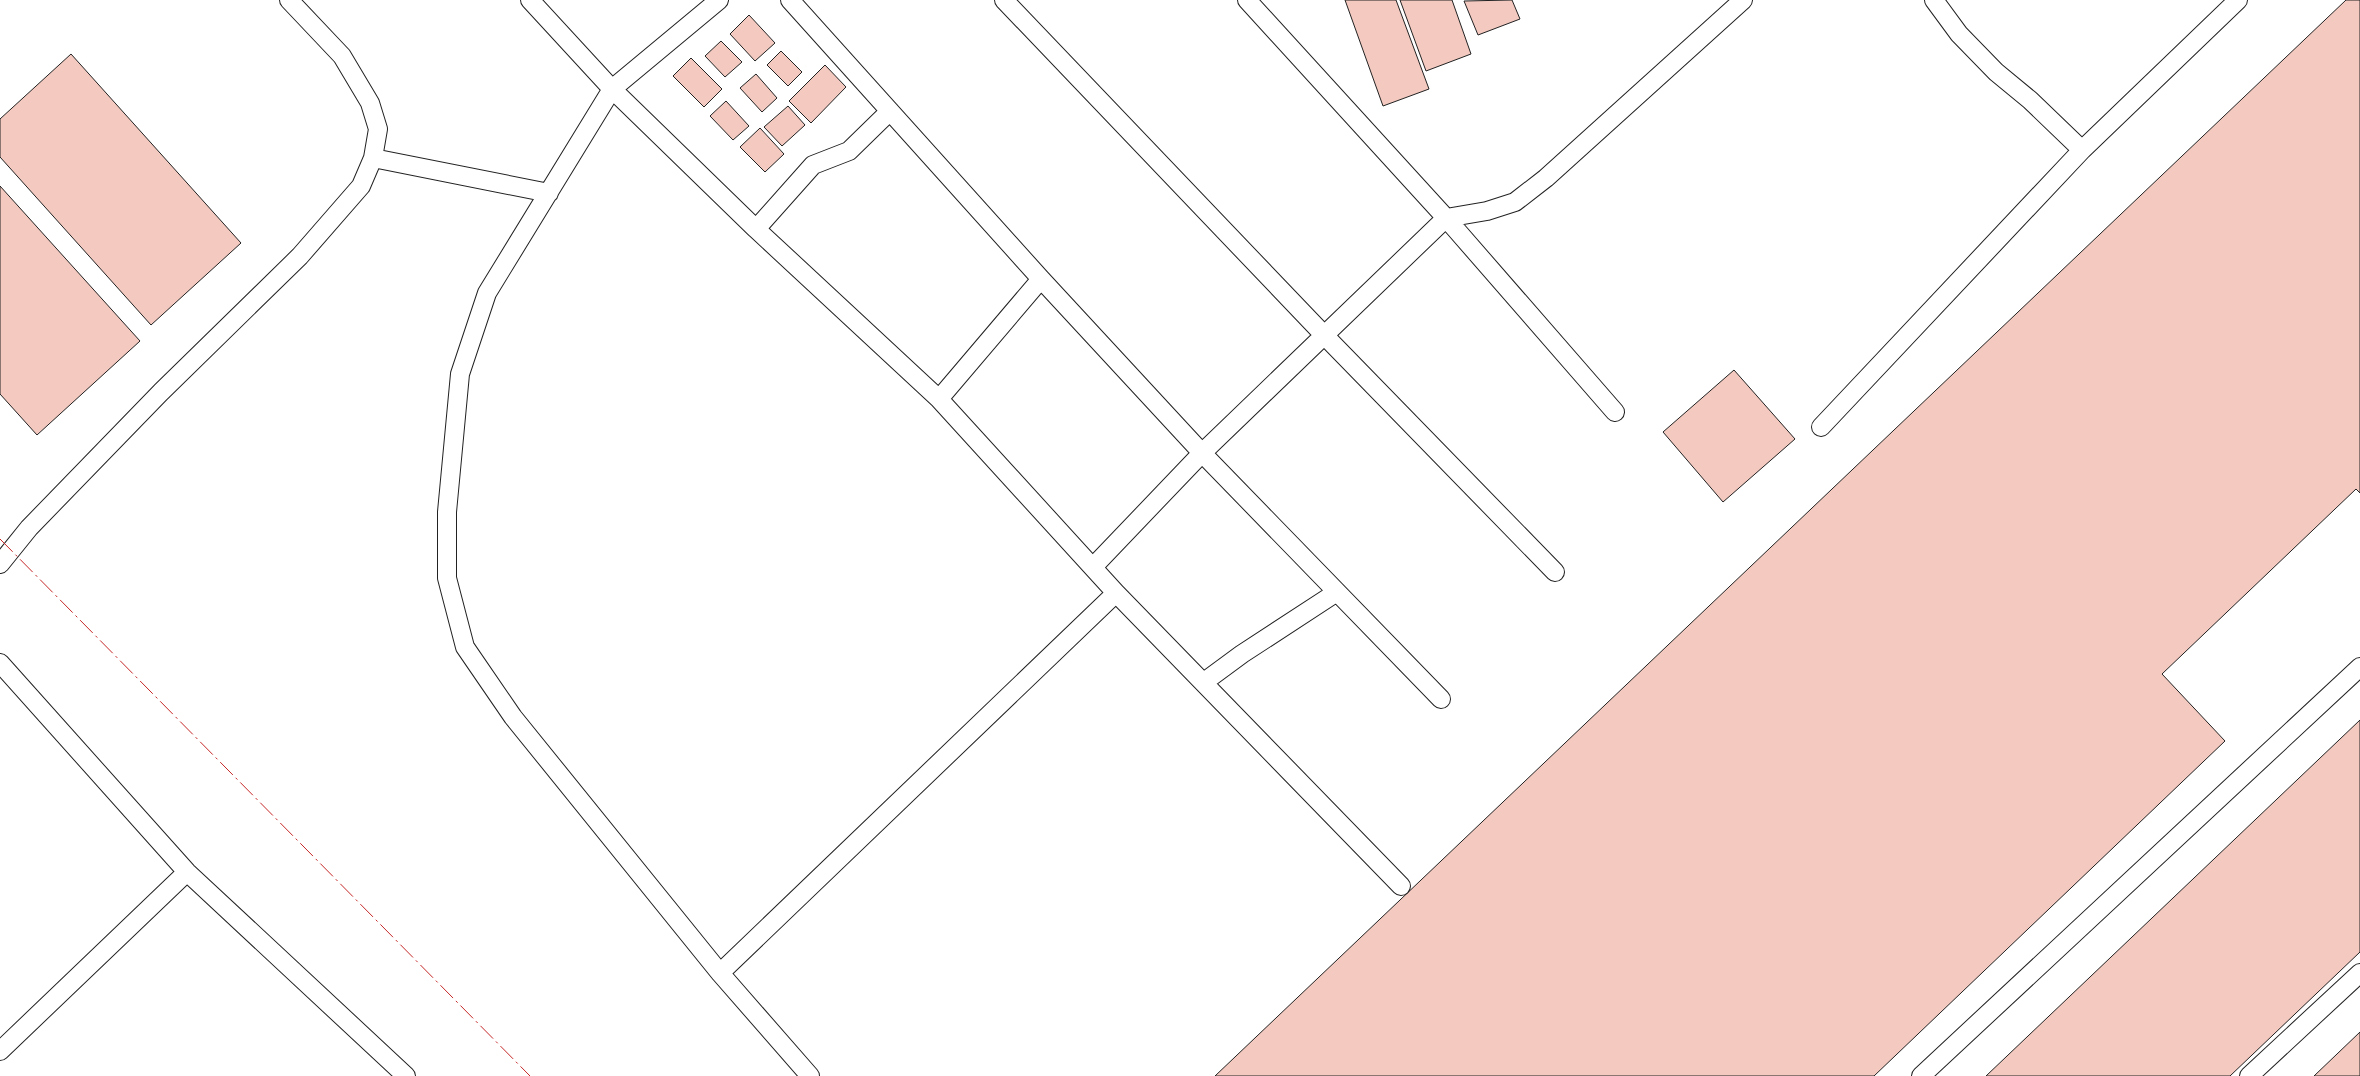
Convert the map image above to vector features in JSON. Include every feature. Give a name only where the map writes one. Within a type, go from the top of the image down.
[{"type":"lane","points":[[0,564],[29,528],[300,256],[361,186],[373,158],[378,129],[370,103],[342,56],[289,0]]},
{"type":"lane","points":[[530,0],[612,89],[756,230],[939,398],[1116,592],[1401,886]]},
{"type":"lane","points":[[719,0],[612,89],[487,293],[460,374],[447,512],[447,578],[465,647],[513,717],[720,973],[810,1076]]},
{"type":"lane","points":[[790,0],[1041,279],[1202,453],[1441,699]]},
{"type":"lane","points":[[1004,0],[1324,335],[1554,572]]},
{"type":"lane","points":[[1247,0],[1446,218],[1615,412]]},
{"type":"lane","points":[[1093,567],[1202,453],[1446,218],[1487,211],[1515,202],[1546,178],[1742,0]]},
{"type":"lane","points":[[1934,0],[1959,34],[1996,72],[2030,100],[2082,150]]},
{"type":"lane","points":[[1821,427],[2082,150],[2238,0]]},
{"type":"lane","points":[[756,230],[813,165],[849,151],[890,111]]},
{"type":"lane","points":[[373,158],[548,193]]},
{"type":"lane","points":[[939,398],[1041,279]]},
{"type":"lane","points":[[720,973],[1116,592]]},
{"type":"lane","points":[[1204,682],[1242,654],[1337,592]]},
{"type":"lane","points":[[0,663],[187,872],[406,1076]]},
{"type":"lane","points":[[1921,1076],[2360,667]]},
{"type":"lane","points":[[0,1051],[187,872]]},
{"type":"lane","points":[[2249,1076],[2360,973]]},
{"type":"building","points":[[1345,0],[1396,0],[1429,89],[1383,106]]},
{"type":"building","points":[[1400,0],[1452,0],[1471,54],[1426,71]]},
{"type":"building","points":[[1512,0],[1520,19],[1478,35],[1464,1]]},
{"type":"building","points":[[2346,0],[2360,0],[2360,493],[2356,489],[2162,674],[2225,741],[1874,1076],[1215,1076]]},
{"type":"building","points":[[749,15],[775,43],[755,61],[730,34]]},
{"type":"building","points":[[721,41],[742,62],[725,77],[705,56]]},
{"type":"building","points":[[781,51],[802,72],[788,86],[767,65]]},
{"type":"building","points":[[71,54],[241,243],[151,325],[0,157],[0,119]]},
{"type":"building","points":[[691,58],[722,89],[704,107],[673,76]]},
{"type":"building","points":[[825,65],[846,87],[811,123],[789,101]]},
{"type":"building","points":[[756,74],[777,98],[762,112],[740,88]]},
{"type":"building","points":[[726,101],[749,126],[733,140],[710,116]]},
{"type":"building","points":[[788,106],[805,125],[782,146],[764,127]]},
{"type":"building","points":[[760,128],[784,154],[765,172],[740,147]]},
{"type":"building","points":[[0,186],[140,341],[37,435],[0,394]]},
{"type":"building","points":[[1734,370],[1795,439],[1723,502],[1663,432]]},
{"type":"building","points":[[2360,720],[2360,952],[2230,1076],[1986,1076]]},
{"type":"building","points":[[2360,1032],[2360,1076],[2314,1076]]},
{"type":"power","points":[[0,539],[530,1076]]}]
